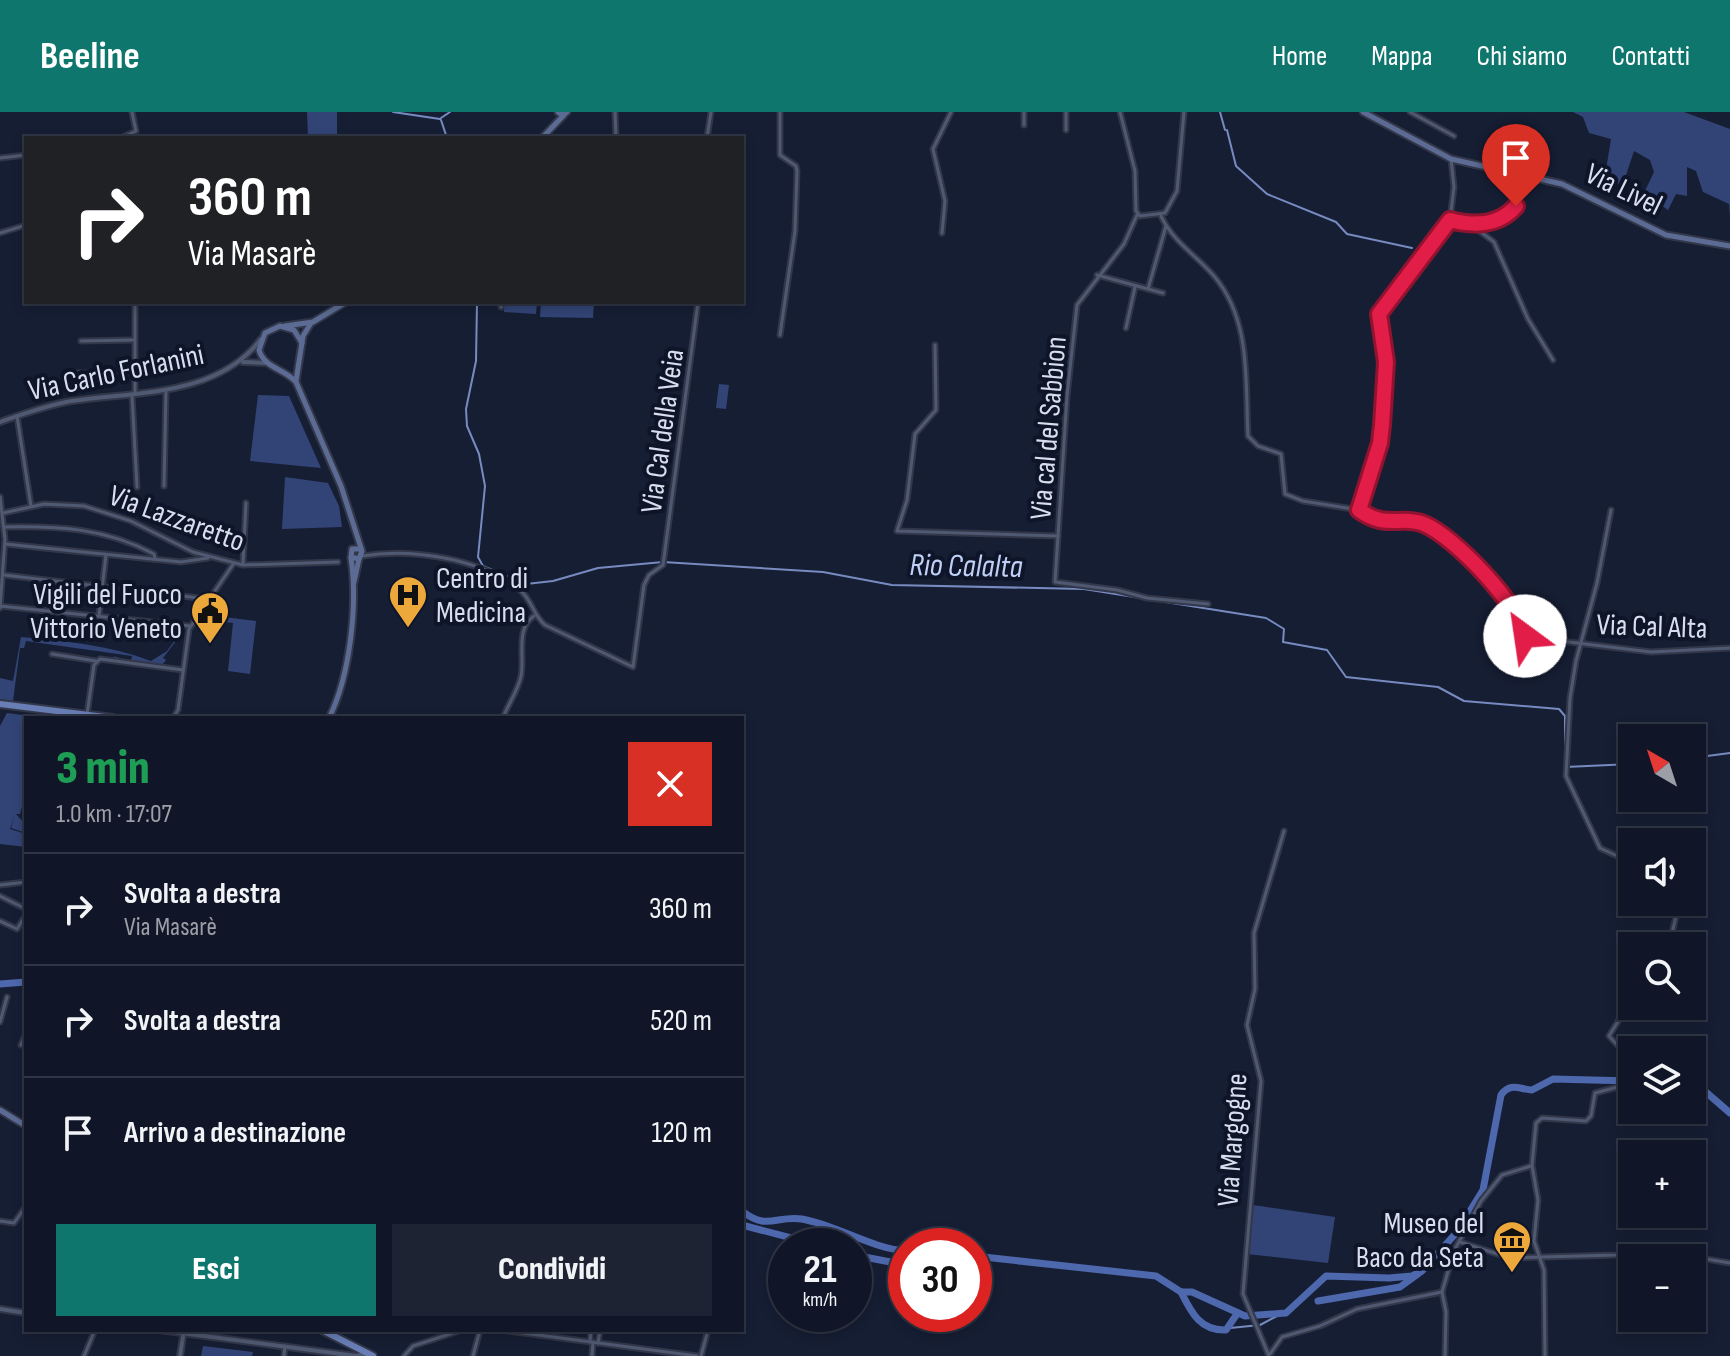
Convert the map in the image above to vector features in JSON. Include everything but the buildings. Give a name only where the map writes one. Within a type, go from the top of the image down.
[{"type":"main road","name":"Via Livel","points":[[1363,112],[1451,159],[1581,191],[1673,237],[1730,246]]},
{"type":"main road","points":[[545,136],[562,113]]},
{"type":"main road","points":[[296,382],[267,364],[259,350],[261,339],[269,330],[313,322],[343,304]]},
{"type":"main road","points":[[313,322],[302,343],[296,382],[349,508],[361,554],[352,595]]},
{"type":"main road","points":[[284,326],[294,330],[302,343]]},
{"type":"main road","points":[[278,369],[298,361]]},
{"type":"main road","points":[[330,716],[345,673],[354,540],[349,508]]},
{"type":"main road","points":[[351,552],[361,554]]},
{"type":"main road","points":[[351,552],[361,554]]},
{"type":"main road","points":[[0,704],[96,716]]},
{"type":"main road","points":[[0,1110],[24,1125]]},
{"type":"main road","points":[[326,1332],[373,1356]]},
{"type":"street","points":[[125,136],[136,131],[132,112]]},
{"type":"street","points":[[615,112],[616,136]]},
{"type":"street","points":[[707,136],[711,112]]},
{"type":"street","points":[[780,112],[780,155],[796,166],[797,171],[795,231],[780,335]]},
{"type":"street","points":[[942,233],[945,201],[933,149],[951,112]]},
{"type":"street","points":[[1024,112],[1024,125]]},
{"type":"street","points":[[1066,112],[1066,130]]},
{"type":"street","points":[[1120,112],[1135,171],[1137,215],[1124,244],[1097,275],[1163,293]]},
{"type":"street","points":[[1161,216],[1177,191],[1184,112]]},
{"type":"street","points":[[1410,112],[1454,136]]},
{"type":"street","points":[[1473,226],[1509,214],[1529,176],[1530,151],[1500,145]]},
{"type":"street","points":[[0,158],[24,155]]},
{"type":"street","points":[[1161,216],[1180,247],[1214,276],[1240,324],[1249,408],[1248,436],[1258,446],[1281,454],[1285,494],[1303,501],[1359,510],[1380,443],[1382,425],[1386,362],[1379,314],[1450,220],[1454,187],[1451,159]]},
{"type":"street","points":[[1137,215],[1161,216]]},
{"type":"street","points":[[1450,220],[1473,226],[1494,242],[1528,319],[1553,360]]},
{"type":"street","points":[[0,233],[24,226]]},
{"type":"street","points":[[1148,289],[1166,226]]},
{"type":"street","name":"Via cal del Sabbion","points":[[935,345],[936,410],[915,434],[907,500],[897,531],[1058,536],[1067,396],[1077,305],[1097,275]]},
{"type":"street","points":[[1126,328],[1135,287]]},
{"type":"street","points":[[135,304],[137,487]]},
{"type":"street","name":"Via Cal della Veia","points":[[534,616],[634,665],[644,585],[663,562],[698,304]]},
{"type":"street","name":"Via Carlo Forlanini","points":[[241,363],[261,339]]},
{"type":"street","points":[[81,341],[134,340]]},
{"type":"street","name":"Via Carlo Forlanini","points":[[0,422],[62,402],[166,389],[209,378],[254,360],[267,364]]},
{"type":"street","points":[[77,373],[135,373]]},
{"type":"street","points":[[164,486],[166,389]]},
{"type":"street","points":[[17,416],[31,506]]},
{"type":"street","points":[[0,497],[5,527],[0,607],[190,626]]},
{"type":"street","points":[[243,565],[246,503]]},
{"type":"street","name":"Via Lazzaretto","points":[[3,513],[31,506],[66,504],[111,513],[209,557],[243,565],[338,562]]},
{"type":"street","name":"Via Cal Alta","points":[[1359,510],[1372,519],[1390,524],[1427,525],[1459,548],[1522,619],[1525,636],[1651,652],[1730,648]]},
{"type":"street","points":[[1611,510],[1570,698],[1566,776],[1600,848],[1618,856]]},
{"type":"street","points":[[5,527],[62,527],[105,533],[154,554],[155,560]]},
{"type":"street","points":[[1058,536],[1055,582],[1208,604]]},
{"type":"street","points":[[5,544],[155,560],[193,562],[209,557]]},
{"type":"street","points":[[361,554],[428,555],[459,560],[515,586],[525,595],[534,616],[527,622],[520,655],[521,678],[504,716]]},
{"type":"street","points":[[99,616],[106,555]]},
{"type":"street","points":[[179,716],[190,626],[234,563]]},
{"type":"street","points":[[4,575],[207,599]]},
{"type":"street","points":[[52,654],[96,661],[105,658],[183,670]]},
{"type":"street","points":[[87,715],[96,661]]},
{"type":"street","points":[[174,716],[178,711]]},
{"type":"street","name":"Via Margogne","points":[[1269,1355],[1243,1294],[1261,1081],[1247,1025],[1255,989],[1254,933],[1284,831]]},
{"type":"street","points":[[1,885],[24,882]]},
{"type":"street","points":[[0,896],[24,908]]},
{"type":"street","points":[[0,921],[17,929],[24,918]]},
{"type":"street","points":[[0,1000],[7,997],[0,1022]]},
{"type":"street","points":[[1545,1356],[1541,1260],[1534,1241],[1538,1200],[1532,1165],[1538,1120],[1586,1121],[1591,1116],[1595,1093],[1629,1083],[1628,1057],[1609,1036],[1619,1020]]},
{"type":"street","points":[[21,1045],[24,1038]]},
{"type":"street","points":[[1445,1356],[1446,1312],[1442,1292],[1460,1242],[1481,1201],[1502,1175],[1532,1165]]},
{"type":"street","points":[[0,1221],[14,1223],[24,1209]]},
{"type":"street","points":[[1460,1242],[1504,1258],[1541,1260],[1549,1255],[1616,1255],[1647,1249],[1730,1263]]},
{"type":"street","points":[[1269,1355],[1282,1337],[1368,1306],[1442,1292]]},
{"type":"street","points":[[0,1309],[24,1313]]},
{"type":"street","points":[[84,1356],[94,1332]]},
{"type":"street","points":[[180,1356],[184,1332],[356,1356],[365,1354]]},
{"type":"street","points":[[404,1356],[413,1346],[456,1332]]},
{"type":"street","points":[[473,1356],[479,1332]]},
{"type":"street","points":[[516,1332],[699,1356],[707,1332]]},
{"type":"street","points":[[592,1332],[594,1342]]},
{"type":"street","points":[[592,1356],[599,1332]]},
{"type":"street","points":[[284,1356],[285,1346]]},
{"type":"shaded area","points":[[307,112],[337,112],[337,136],[308,136]]},
{"type":"shaded area","points":[[1573,112],[1684,112],[1730,129],[1730,217],[1729,204],[1703,192],[1696,171],[1687,167],[1687,196],[1676,194],[1668,210],[1644,193],[1654,172],[1650,160],[1634,151],[1622,187],[1605,176],[1611,139],[1589,133],[1583,117]]},
{"type":"shaded area","points":[[504,304],[537,304],[536,314],[504,312]]},
{"type":"shaded area","points":[[541,304],[594,304],[593,318],[540,317]]},
{"type":"shaded area","points":[[719,384],[729,385],[726,409],[716,408]]},
{"type":"shaded area","points":[[258,395],[289,396],[321,468],[250,461]]},
{"type":"shaded area","points":[[285,477],[328,483],[339,506],[342,527],[282,529]]},
{"type":"shaded area","points":[[258,604],[250,674],[228,671],[233,623],[197,619],[200,614],[256,621]]},
{"type":"shaded area","points":[[183,629],[183,639],[176,641],[163,658],[166,660],[162,665],[131,661],[132,656],[26,641],[24,648],[20,648],[13,701],[0,699],[0,678],[13,681],[21,637],[103,647],[151,661],[167,651]]},
{"type":"shaded area","points":[[7,713],[30,716],[24,716],[24,799],[20,814],[16,814],[24,823],[24,832],[11,828],[15,814],[10,829],[24,833],[24,847],[0,844],[0,726]]},
{"type":"shaded area","points":[[1253,1205],[1335,1217],[1328,1263],[1247,1254]]},
{"type":"shaded area","points":[[203,1346],[253,1352],[252,1356],[201,1356]]},
{"type":"waterway","points":[[393,112],[440,119]]},
{"type":"waterway","points":[[441,118],[450,112]]},
{"type":"waterway","points":[[1220,112],[1225,130]]},
{"type":"waterway","name":"Rio Calalta","points":[[441,120],[446,136]]},
{"type":"waterway","points":[[1227,130],[1236,166],[1267,194],[1336,222],[1347,234],[1412,248]]},
{"type":"waterway","name":"Rio Calalta","points":[[477,304],[476,361],[466,409],[467,426],[479,454],[485,486],[478,557],[483,566],[526,584],[553,581],[598,568],[663,562],[823,572],[892,585],[1084,589],[1266,618],[1284,629],[1283,642],[1327,650],[1346,677],[1438,687],[1464,701],[1559,709],[1565,716],[1565,767],[1618,765]]},
{"type":"waterway","name":"Rio Calalta","points":[[1706,756],[1730,753]]},
{"type":"waterway","points":[[0,984],[24,982]]},
{"type":"waterway","points":[[992,1258],[1156,1276],[1181,1292],[1192,1292],[1245,1316],[1286,1313],[1326,1276],[1389,1278],[1412,1276],[1422,1271],[1457,1232],[1483,1190],[1501,1095],[1508,1089],[1532,1090],[1553,1079],[1618,1081]]},
{"type":"waterway","points":[[1706,1092],[1730,1113]]},
{"type":"waterway","points":[[744,1212],[765,1221],[793,1218],[816,1222],[888,1248]]},
{"type":"waterway","points":[[744,1226],[768,1232]]},
{"type":"waterway","points":[[872,1258],[888,1262]]},
{"type":"waterway","points":[[1318,1301],[1400,1287],[1418,1274]]},
{"type":"waterway","points":[[1181,1292],[1193,1313],[1209,1327],[1226,1330],[1237,1314]]},
{"type":"waterway","points":[[1230,1328],[1260,1325],[1279,1315]]},
{"type":"place","name":"Centro di Medicina","points":[[408,629]]},
{"type":"place","name":"Vigili del Fuoco Vittorio Veneto","points":[[210,645]]},
{"type":"place","name":"Museo del Baco da Seta","points":[[1512,1274]]},
{"type":"route","points":[[1516,206],[1509,214],[1473,226],[1450,220],[1382,306],[1379,314],[1385,345],[1386,384],[1380,443],[1363,489],[1359,510],[1372,519],[1390,524],[1417,522],[1427,525],[1459,548],[1522,619],[1525,636]]}]
